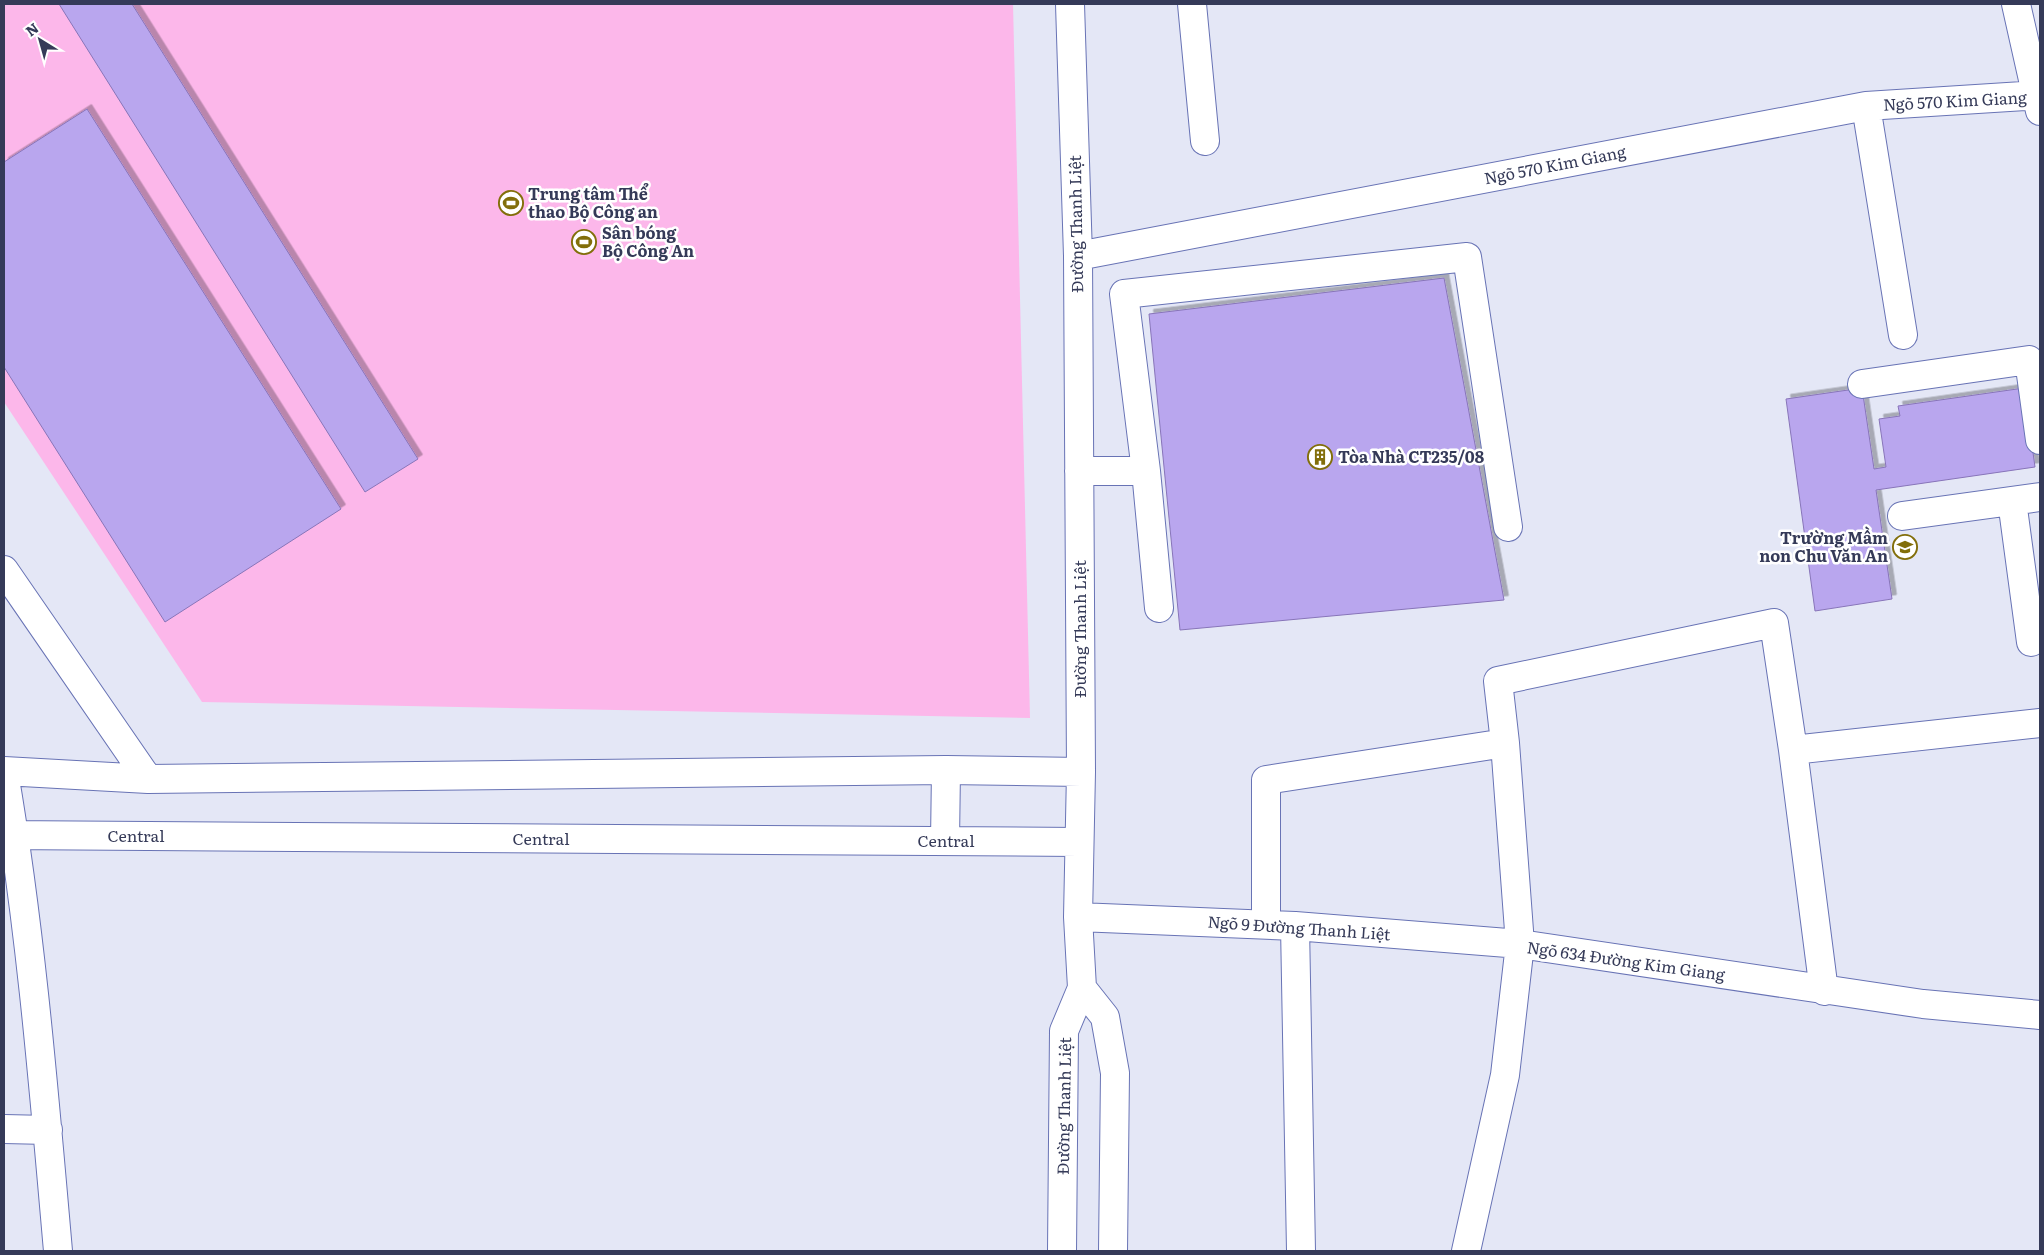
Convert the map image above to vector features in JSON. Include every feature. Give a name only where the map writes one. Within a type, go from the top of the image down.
[{"type":"street","name":"Đường Thanh Liệt","points":[[1062,1251],[1064,1031],[1082,988],[1078,917],[1081,772],[1078,256],[1070,4]]},
{"type":"street","points":[[1192,4],[1205,141]]},
{"type":"street","points":[[2016,4],[2039,101]]},
{"type":"street","name":"Ngõ 570 Kim Giang","points":[[1078,256],[1866,106],[2039,101]]},
{"type":"street","points":[[1866,106],[1904,335]]},
{"type":"street","points":[[1160,608],[1146,471],[1124,294],[1467,257],[1508,527]]},
{"type":"street","points":[[1862,384],[2029,360],[2040,440]]},
{"type":"street","points":[[1079,471],[1146,471]]},
{"type":"street","points":[[1902,516],[2040,498]]},
{"type":"street","points":[[2012,501],[2031,642]]},
{"type":"street","points":[[4,570],[148,779]]},
{"type":"street","points":[[1520,944],[1506,743],[1498,681],[1774,623],[1793,750],[1824,991]]},
{"type":"street","points":[[1793,750],[2040,723]]},
{"type":"street","points":[[1266,924],[1266,780],[1506,743]]},
{"type":"street","points":[[58,1251],[48,1130],[9,835],[4,772],[148,779],[946,770],[1081,772]]},
{"type":"street","points":[[945,841],[946,770]]},
{"type":"street","name":"Central","points":[[9,835],[1079,842]]},
{"type":"street","name":"Ngõ 9 Đường Thanh Liệt","points":[[1078,917],[1266,924],[1520,944]]},
{"type":"street","points":[[1295,926],[1301,1251]]},
{"type":"street","name":"Ngõ 634 Đường Kim Giang","points":[[1466,1251],[1505,1075],[1520,944],[1824,991],[1923,1004],[2040,1015]]},
{"type":"street","points":[[1082,988],[1106,1017],[1115,1073],[1113,1251]]},
{"type":"street","points":[[4,1129],[48,1130]]},
{"type":"shaded area","name":"Trung tâm Thể thao Bộ Công an","points":[[4,4],[1013,4],[1030,718],[202,702],[4,402]]},
{"type":"building","points":[[59,4],[132,4],[418,459],[365,492]]},
{"type":"building","points":[[87,109],[341,509],[165,622],[4,367],[4,162]]},
{"type":"building","name":"Tòa Nhà CT235/08","points":[[1444,278],[1504,600],[1180,630],[1149,314]]},
{"type":"building","points":[[1862,388],[1874,469],[1886,467],[1879,419],[1900,416],[1898,406],[2024,388],[2035,467],[1876,490],[1892,599],[1815,611],[1786,399]]},
{"type":"place","name":"Trung tâm Thể thao Bộ Công an","points":[[511,203]]},
{"type":"place","name":"Sân bóng Bộ Công An","points":[[584,242]]},
{"type":"place","name":"Tòa Nhà CT235/08","points":[[1320,457]]},
{"type":"place","name":"Trường Mầm non Chu Văn An","points":[[1905,547]]}]
